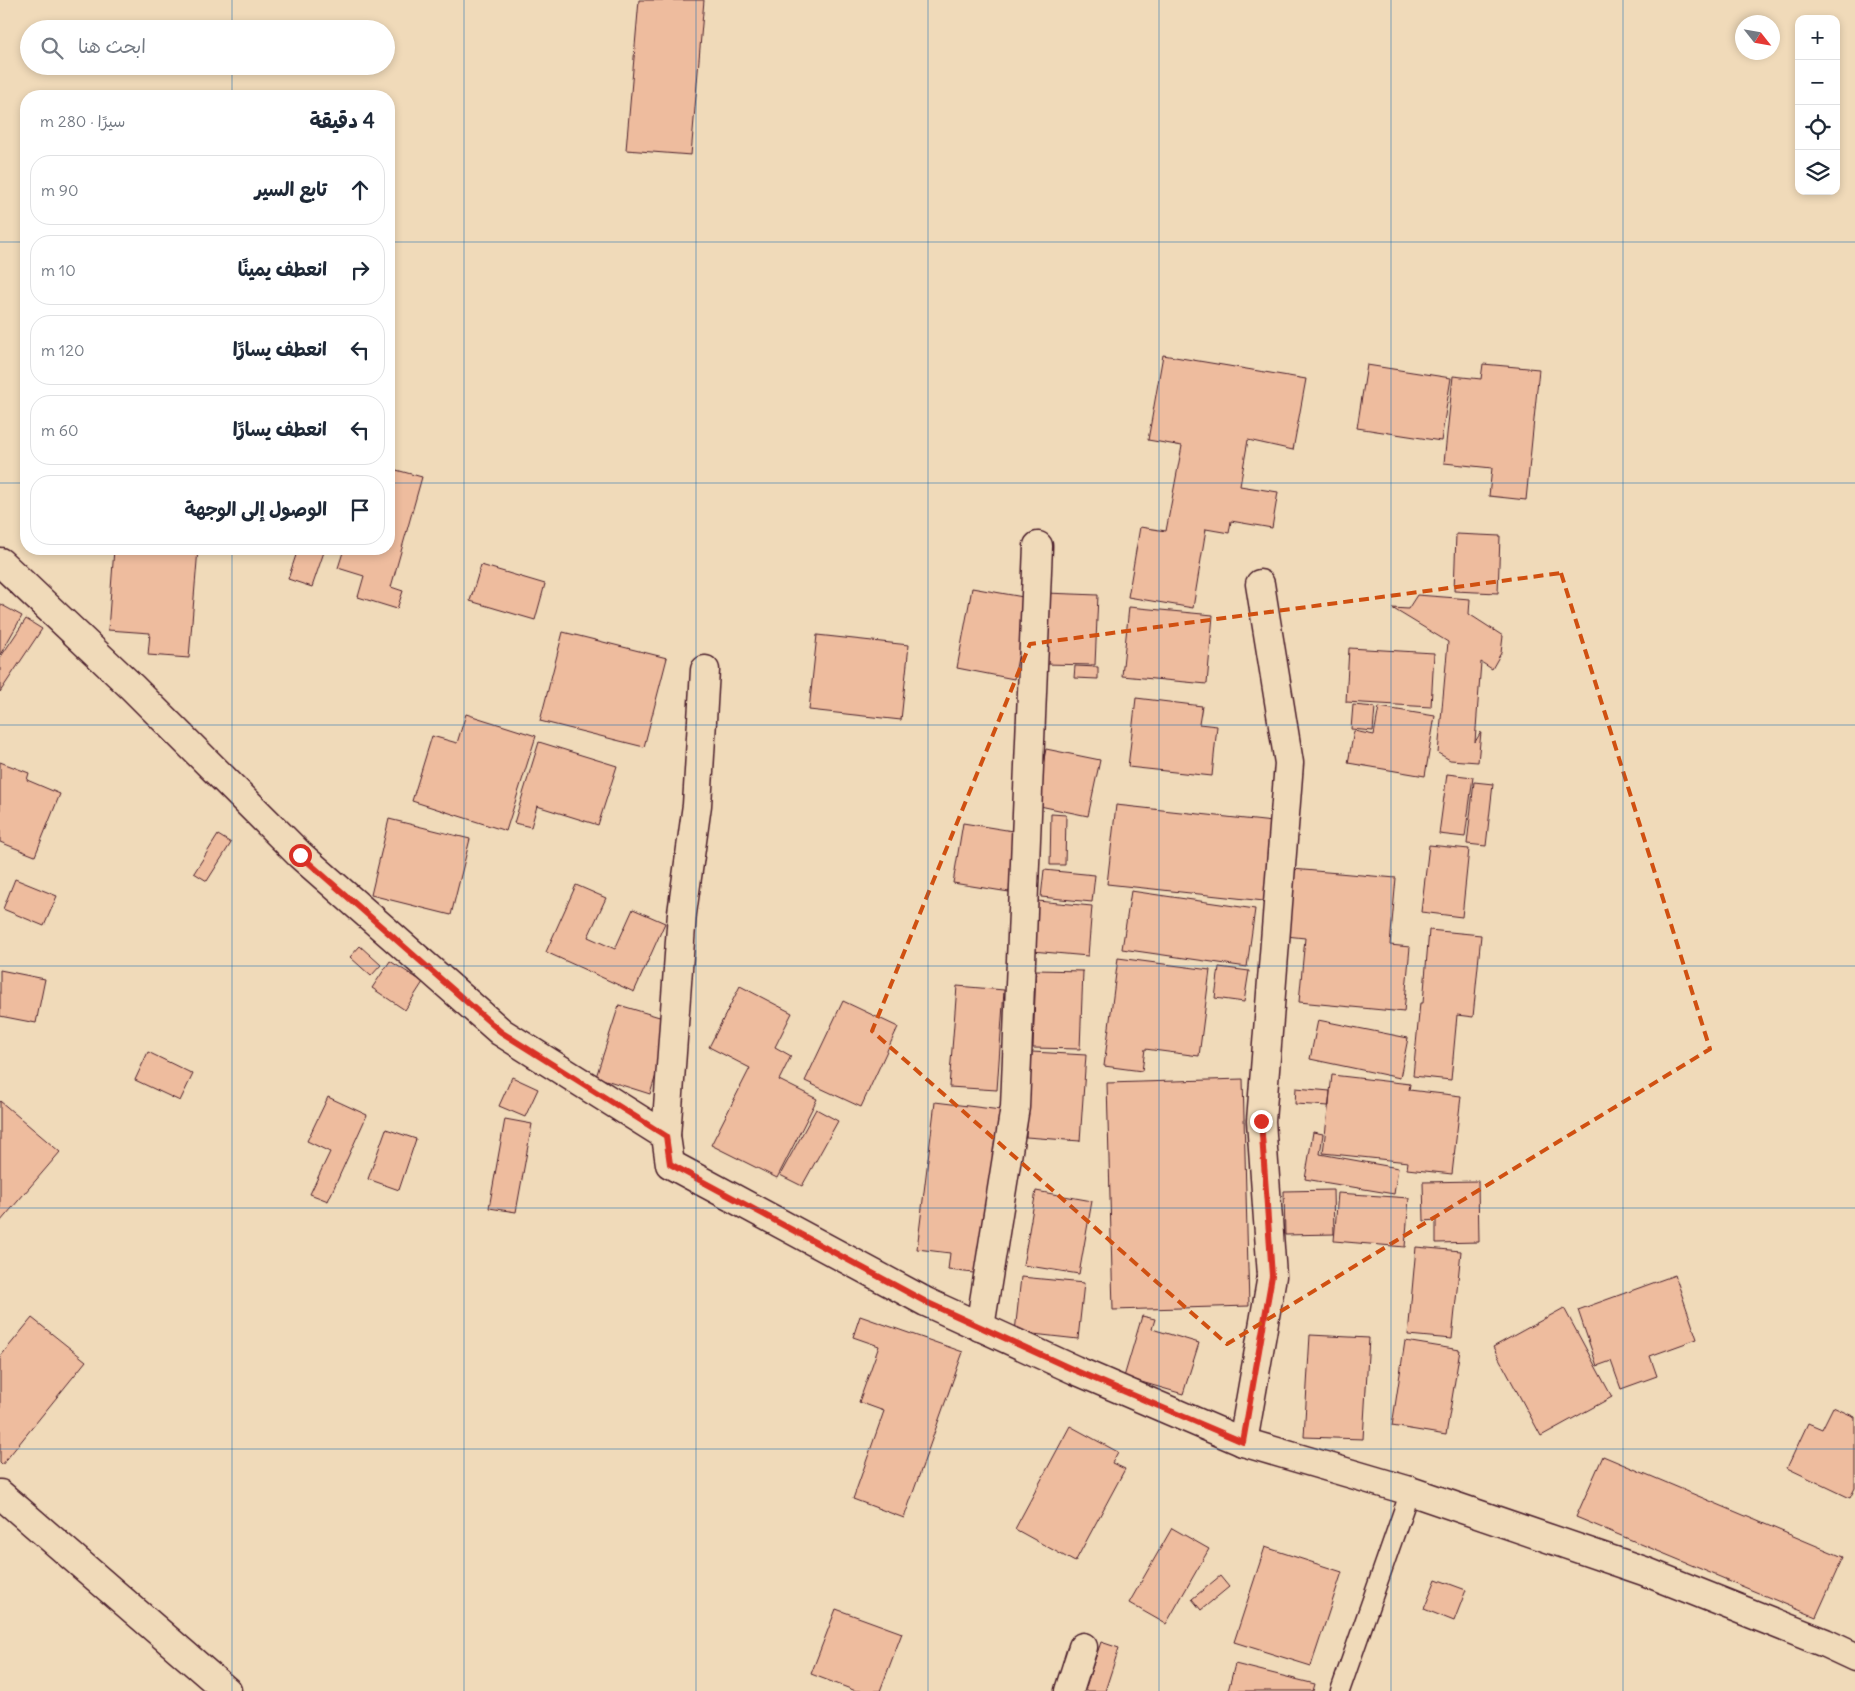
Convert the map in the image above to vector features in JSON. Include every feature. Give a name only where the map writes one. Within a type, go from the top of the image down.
[{"type":"street","points":[[980,1327],[1015,1107],[1038,546]]},
{"type":"street","points":[[0,562],[132,686],[300,855],[501,1032],[666,1136]]},
{"type":"street","points":[[1243,1442],[1272,1276],[1261,1121],[1289,763],[1260,584]]},
{"type":"street","points":[[704,670],[697,805],[682,913],[666,1136],[670,1164],[926,1302],[1074,1370],[1243,1442],[1410,1491],[1644,1571],[1825,1642],[1855,1656]]},
{"type":"street","points":[[0,1494],[227,1691]]},
{"type":"street","points":[[1069,1691],[1082,1647]]},
{"type":"lane","points":[[1340,1691],[1410,1491]]},
{"type":"highlighted area","points":[[1561,573],[1710,1049],[1227,1344],[872,1031],[1030,644]]},
{"type":"building","points":[[639,0],[704,0],[691,155],[626,150]]},
{"type":"building","points":[[1163,355],[1306,379],[1293,450],[1248,440],[1240,486],[1278,492],[1272,528],[1231,521],[1229,533],[1206,529],[1193,608],[1128,597],[1140,527],[1166,531],[1182,446],[1148,440]]},
{"type":"building","points":[[1483,364],[1539,369],[1526,500],[1489,496],[1492,468],[1444,463],[1453,376],[1481,379]]},
{"type":"building","points":[[1367,365],[1451,378],[1441,441],[1357,428]]},
{"type":"building","points":[[395,470],[422,477],[391,587],[403,591],[397,609],[358,597],[364,576],[338,568],[342,555],[395,555]]},
{"type":"building","points":[[1456,534],[1500,536],[1498,593],[1454,591]]},
{"type":"building","points":[[114,555],[198,555],[189,658],[148,655],[150,633],[108,630]]},
{"type":"building","points":[[296,555],[323,555],[312,587],[288,579]]},
{"type":"building","points":[[481,565],[545,584],[535,620],[470,601]]},
{"type":"building","points":[[972,588],[1029,598],[1014,679],[957,668]]},
{"type":"building","points":[[1046,593],[1098,595],[1095,665],[1043,664]]},
{"type":"building","points":[[1417,595],[1470,599],[1469,614],[1503,636],[1501,653],[1492,669],[1481,662],[1475,742],[1481,732],[1478,762],[1450,760],[1438,753],[1448,642],[1392,608],[1408,609]]},
{"type":"building","points":[[0,604],[22,616],[0,655]]},
{"type":"building","points":[[1129,607],[1213,615],[1207,684],[1122,676]]},
{"type":"building","points":[[26,619],[42,629],[0,692],[0,658]]},
{"type":"building","points":[[563,632],[667,658],[644,747],[540,721]]},
{"type":"building","points":[[817,635],[909,645],[901,720],[809,710]]},
{"type":"building","points":[[1349,648],[1434,653],[1431,707],[1346,702]]},
{"type":"building","points":[[1075,666],[1098,667],[1098,679],[1074,678]]},
{"type":"building","points":[[1136,698],[1202,706],[1199,724],[1217,726],[1212,776],[1128,767]]},
{"type":"building","points":[[1353,705],[1375,707],[1373,731],[1351,729]]},
{"type":"building","points":[[1379,707],[1435,716],[1425,776],[1348,763],[1354,731],[1374,735]]},
{"type":"building","points":[[466,714],[536,736],[506,831],[412,801],[432,736],[457,743]]},
{"type":"building","points":[[539,742],[617,766],[598,825],[537,806],[531,827],[514,823]]},
{"type":"building","points":[[1046,749],[1100,760],[1088,816],[1035,805]]},
{"type":"building","points":[[0,762],[29,773],[27,780],[60,794],[35,856],[0,842]]},
{"type":"building","points":[[1447,774],[1473,777],[1465,837],[1439,834]]},
{"type":"building","points":[[1474,782],[1493,784],[1486,846],[1467,844]]},
{"type":"building","points":[[1116,805],[1273,822],[1264,901],[1107,884]]},
{"type":"building","points":[[1051,814],[1066,815],[1065,865],[1050,865]]},
{"type":"building","points":[[389,819],[470,839],[451,915],[371,895]]},
{"type":"building","points":[[963,823],[1019,832],[1009,892],[953,883]]},
{"type":"building","points":[[218,835],[231,843],[207,881],[194,873]]},
{"type":"building","points":[[1429,845],[1469,849],[1462,917],[1421,912]]},
{"type":"building","points":[[1292,869],[1396,878],[1390,945],[1410,947],[1404,1012],[1299,1002],[1305,938],[1286,936]]},
{"type":"building","points":[[1044,870],[1095,875],[1092,902],[1041,897]]},
{"type":"building","points":[[15,879],[57,896],[44,926],[3,909]]},
{"type":"building","points":[[576,885],[606,898],[588,937],[615,949],[633,909],[665,923],[634,992],[546,952]]},
{"type":"building","points":[[1131,891],[1255,909],[1247,967],[1122,949]]},
{"type":"building","points":[[1037,901],[1092,906],[1088,956],[1032,951]]},
{"type":"building","points":[[1429,930],[1481,935],[1473,1017],[1457,1015],[1451,1080],[1413,1076],[1420,1003],[1423,1003]]},
{"type":"building","points":[[360,946],[381,965],[371,976],[350,957]]},
{"type":"building","points":[[1118,958],[1210,970],[1199,1056],[1145,1049],[1142,1071],[1104,1066]]},
{"type":"building","points":[[390,961],[423,982],[405,1010],[372,988]]},
{"type":"building","points":[[1219,967],[1249,971],[1244,1002],[1215,998]]},
{"type":"building","points":[[0,970],[45,979],[36,1023],[0,1016]]},
{"type":"building","points":[[1036,970],[1083,971],[1080,1049],[1033,1048]]},
{"type":"building","points":[[740,986],[792,1013],[775,1047],[791,1056],[779,1080],[817,1099],[777,1178],[711,1145],[750,1068],[709,1047]]},
{"type":"building","points":[[957,986],[1004,990],[997,1090],[949,1087]]},
{"type":"building","points":[[843,1001],[898,1027],[861,1107],[805,1081]]},
{"type":"building","points":[[619,1005],[673,1021],[650,1094],[596,1077]]},
{"type":"building","points":[[1318,1020],[1408,1038],[1400,1078],[1310,1059]]},
{"type":"building","points":[[148,1052],[193,1074],[180,1101],[135,1080]]},
{"type":"building","points":[[1032,1052],[1086,1055],[1080,1141],[1026,1137]]},
{"type":"building","points":[[1332,1075],[1410,1084],[1409,1090],[1461,1096],[1452,1174],[1407,1169],[1408,1162],[1323,1153]]},
{"type":"building","points":[[512,1077],[538,1089],[525,1117],[499,1106]]},
{"type":"building","points":[[1243,1079],[1249,1306],[1113,1310],[1107,1083]]},
{"type":"building","points":[[1296,1088],[1330,1091],[1329,1106],[1295,1104]]},
{"type":"building","points":[[328,1097],[367,1115],[328,1201],[310,1194],[330,1152],[307,1141]]},
{"type":"building","points":[[0,1101],[60,1152],[0,1222]]},
{"type":"building","points":[[935,1102],[1001,1110],[982,1274],[948,1270],[950,1253],[917,1249]]},
{"type":"building","points":[[816,1109],[838,1121],[802,1186],[780,1175]]},
{"type":"building","points":[[505,1119],[532,1124],[516,1212],[489,1208]]},
{"type":"building","points":[[386,1129],[416,1139],[399,1190],[368,1179]]},
{"type":"building","points":[[1313,1132],[1323,1134],[1320,1154],[1398,1168],[1394,1194],[1305,1179]]},
{"type":"building","points":[[1478,1181],[1479,1242],[1436,1243],[1436,1220],[1424,1221],[1423,1182]]},
{"type":"building","points":[[1333,1190],[1334,1234],[1285,1235],[1284,1191]]},
{"type":"building","points":[[1036,1191],[1092,1201],[1079,1274],[1023,1265]]},
{"type":"building","points":[[1338,1193],[1409,1198],[1405,1247],[1334,1241]]},
{"type":"building","points":[[1416,1247],[1461,1251],[1452,1339],[1408,1335]]},
{"type":"building","points":[[1675,1275],[1697,1339],[1650,1356],[1657,1376],[1621,1389],[1611,1361],[1597,1366],[1578,1310]]},
{"type":"building","points":[[1021,1277],[1084,1283],[1078,1339],[1015,1332]]},
{"type":"building","points":[[1564,1308],[1612,1397],[1541,1436],[1493,1347]]},
{"type":"building","points":[[860,1316],[963,1352],[904,1518],[853,1499],[884,1411],[859,1402],[879,1346],[853,1337]]},
{"type":"building","points":[[1142,1316],[1155,1319],[1152,1329],[1199,1343],[1183,1394],[1124,1377]]},
{"type":"building","points":[[32,1318],[86,1361],[2,1465],[0,1463],[0,1357]]},
{"type":"building","points":[[1310,1335],[1369,1338],[1363,1439],[1304,1437]]},
{"type":"building","points":[[1405,1341],[1460,1350],[1446,1435],[1392,1426]]},
{"type":"building","points":[[1833,1407],[1855,1417],[1855,1488],[1850,1498],[1787,1468],[1808,1423],[1822,1429]]},
{"type":"building","points":[[1070,1426],[1118,1452],[1112,1463],[1125,1469],[1075,1562],[1015,1529]]},
{"type":"building","points":[[1603,1456],[1843,1557],[1816,1617],[1576,1517]]},
{"type":"building","points":[[1172,1528],[1209,1549],[1166,1624],[1129,1603]]},
{"type":"building","points":[[1265,1547],[1342,1572],[1311,1666],[1234,1642]]},
{"type":"building","points":[[1220,1576],[1229,1587],[1201,1610],[1192,1599]]},
{"type":"building","points":[[1436,1579],[1466,1590],[1454,1621],[1424,1609]]},
{"type":"building","points":[[836,1609],[902,1633],[880,1691],[856,1691],[811,1674]]},
{"type":"building","points":[[1101,1642],[1119,1648],[1105,1691],[1084,1691]]},
{"type":"building","points":[[1235,1664],[1315,1684],[1313,1691],[1228,1691]]},
{"type":"route","points":[[300,855],[501,1032],[666,1136],[670,1164],[926,1302],[1074,1370],[1243,1442],[1272,1276],[1261,1121]]}]
